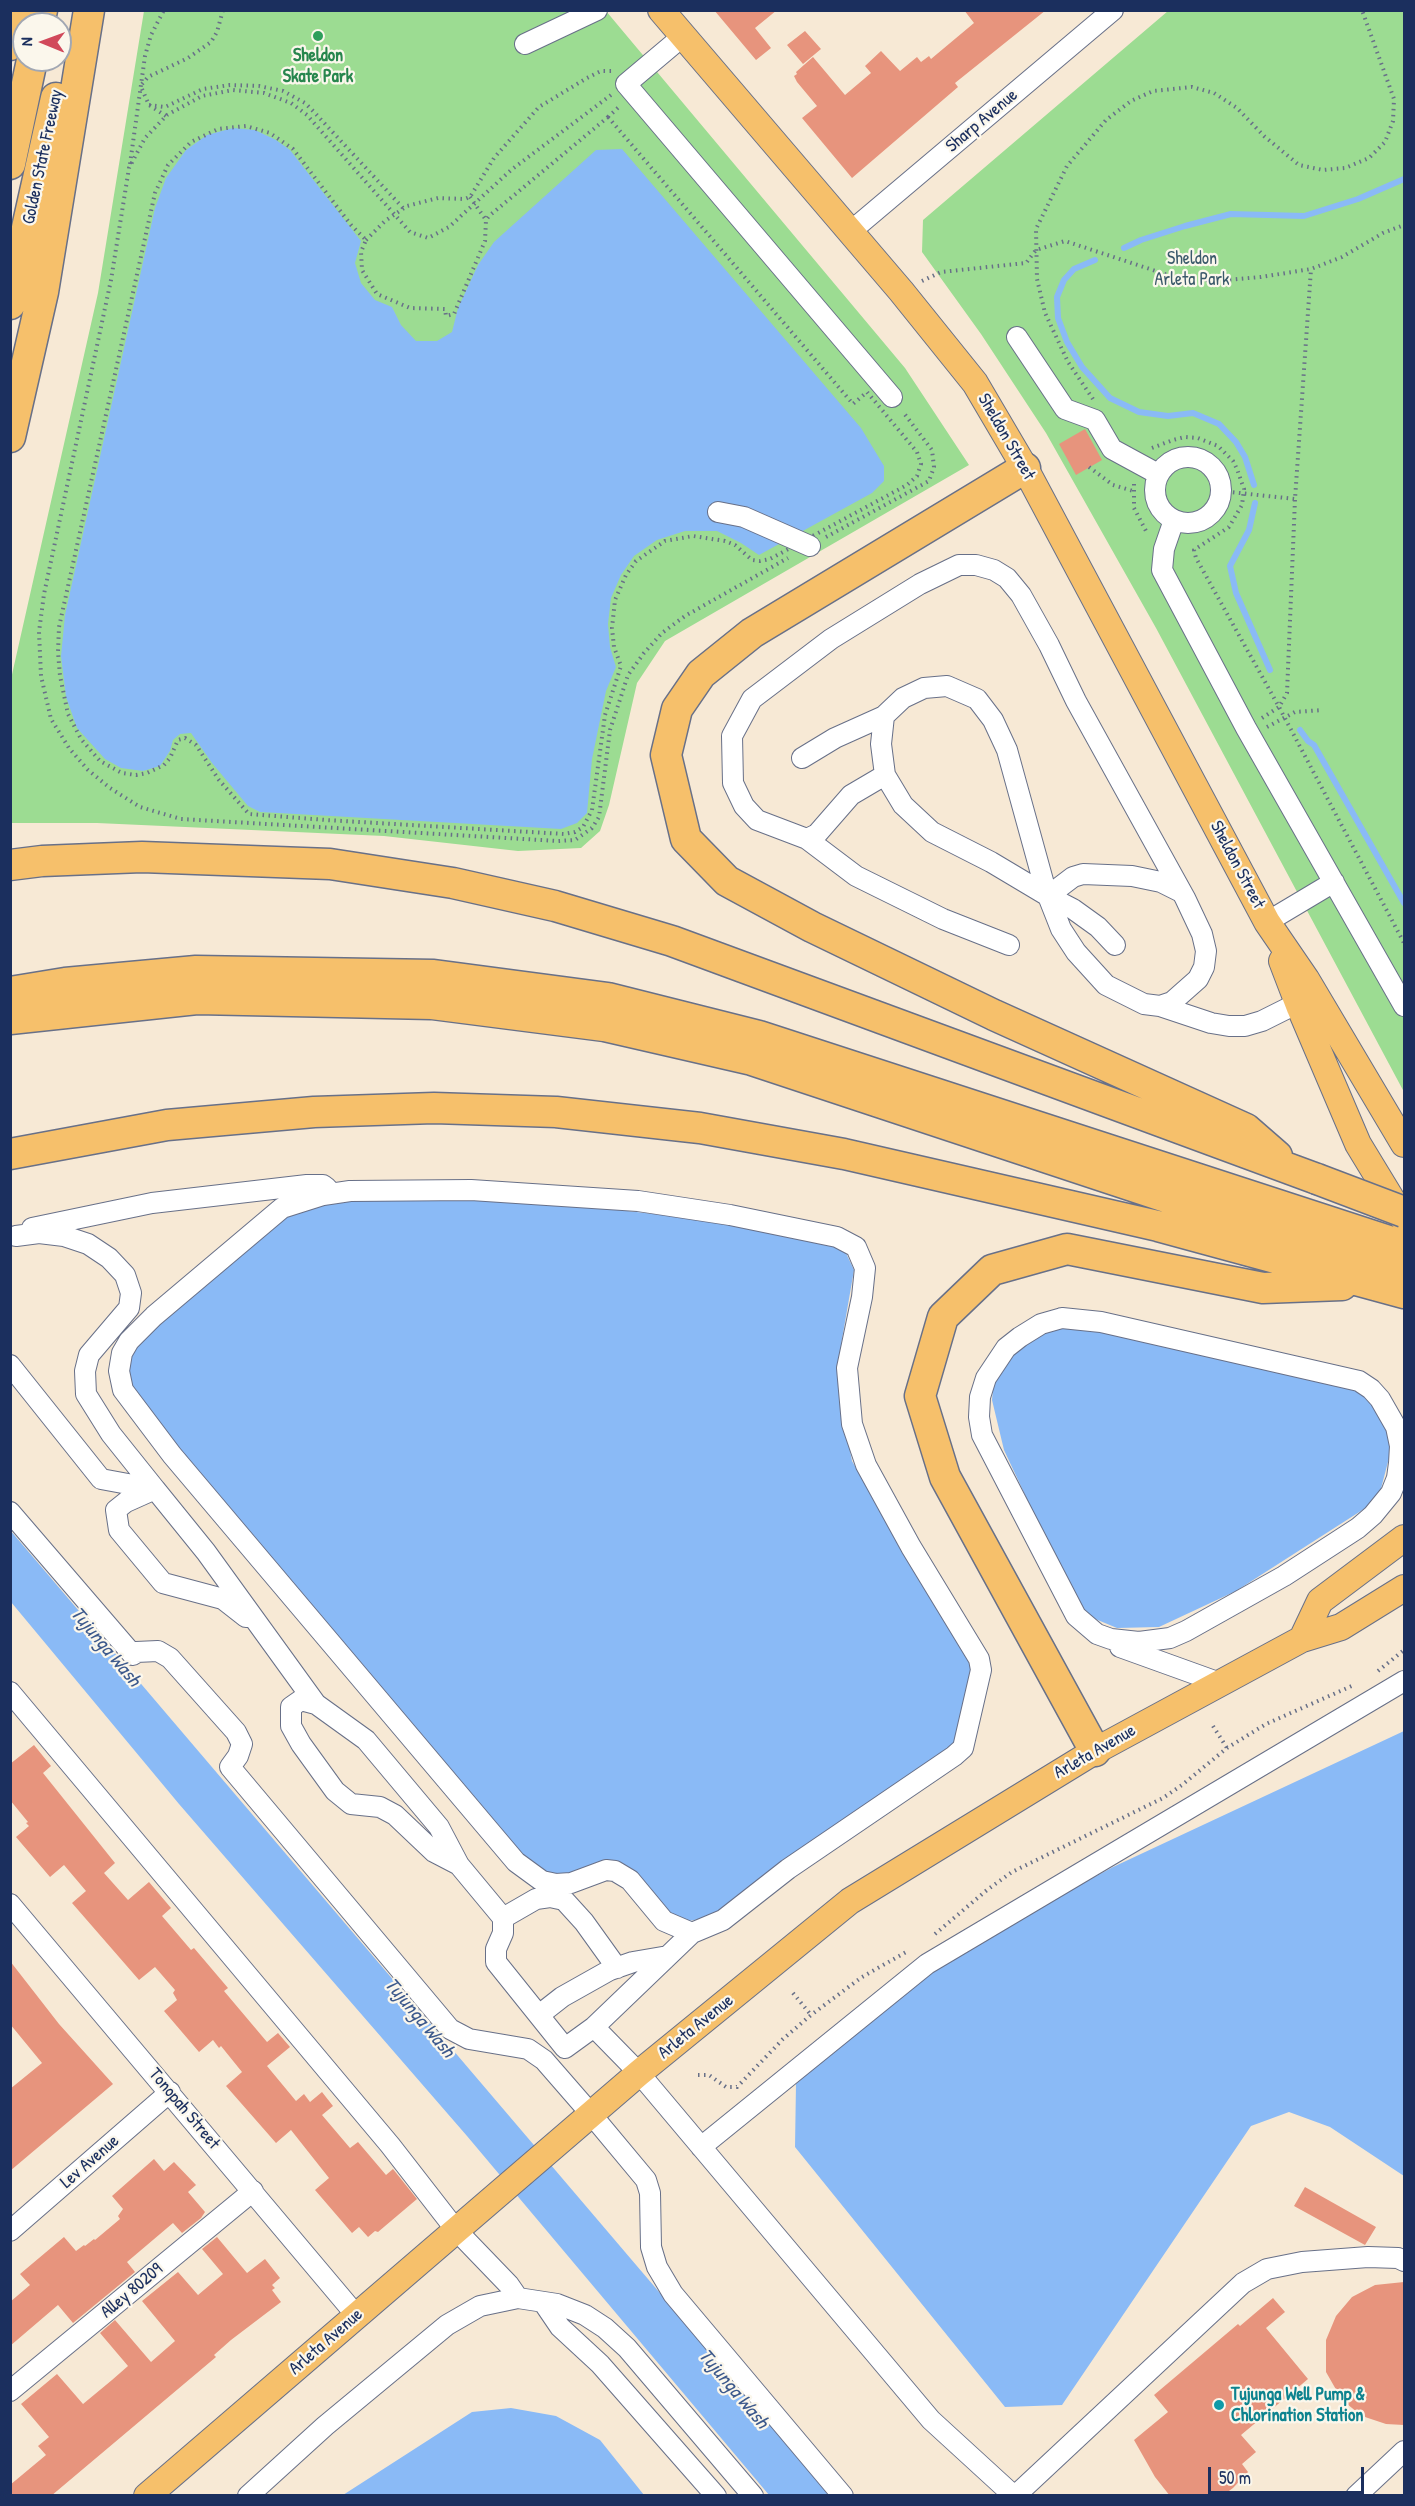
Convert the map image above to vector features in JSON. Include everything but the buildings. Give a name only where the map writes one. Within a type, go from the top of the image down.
[{"type":"highway","points":[[10,45],[18,10]]},
{"type":"highway","name":"Golden State Freeway","points":[[10,304],[75,10]]},
{"type":"highway","points":[[10,437],[43,292],[89,10]]},
{"type":"highway","points":[[10,164],[29,72]]},
{"type":"highway","points":[[1025,468],[752,633],[701,674],[677,709],[666,754],[686,838],[727,881],[812,927],[994,1016],[1246,1130],[1305,1175]]},
{"type":"highway","points":[[10,865],[42,861],[142,857],[330,864],[464,886],[555,906],[672,941],[1404,1212]]},
{"type":"highway","points":[[10,992],[65,983],[196,971],[434,975],[608,998],[759,1036],[1404,1246]]},
{"type":"highway","points":[[10,1019],[197,999],[432,1004],[604,1026],[752,1060],[1169,1198],[1367,1270],[1404,1293]]},
{"type":"highway","points":[[10,1154],[167,1125],[314,1112],[434,1107],[556,1112],[700,1128],[844,1154],[1158,1226],[1367,1270]]},
{"type":"highway","points":[[1095,1751],[945,1478],[920,1396],[943,1317],[992,1270],[1067,1250],[1263,1288],[1367,1270],[1404,1269]]},
{"type":"main road","name":"Sheldon Street","points":[[661,10],[901,291],[975,383],[1025,468],[1267,922],[1306,979],[1403,1139]]},
{"type":"main road","name":"Sheldon Street","points":[[1267,922],[1298,1003],[1358,1143],[1404,1219]]},
{"type":"main road","points":[[1302,1639],[1320,1601],[1404,1538]]},
{"type":"main road","name":"Arleta Avenue","points":[[147,2496],[639,2073],[850,1901],[1095,1751],[1302,1639],[1341,1627],[1404,1588]]},
{"type":"street","points":[[525,44],[597,10]]},
{"type":"street","name":"Sharp Avenue","points":[[850,232],[1113,10]]},
{"type":"street","points":[[683,36],[626,84],[892,397]]},
{"type":"street","points":[[1017,337],[1065,409],[1095,420],[1112,449],[1158,474]]},
{"type":"street","points":[[1186,456],[1198,458],[1215,470],[1221,491],[1214,511],[1206,518],[1185,523],[1174,520],[1158,505],[1155,495],[1158,474],[1166,464],[1186,456]]},
{"type":"street","points":[[718,512],[744,518],[805,544]]},
{"type":"street","points":[[1174,520],[1164,549],[1162,570],[1248,732],[1404,1006]]},
{"type":"street","points":[[1008,945],[943,919],[856,876],[807,840],[757,820],[744,806],[733,783],[732,736],[752,699],[831,639],[940,573],[958,565],[976,565],[994,570],[1007,578],[1021,595],[1202,934],[1206,951],[1204,967],[1198,979],[1172,1002],[1160,1006]]},
{"type":"street","points":[[802,758],[835,738],[884,716],[903,698],[924,688],[947,686],[977,699],[993,720],[1007,750],[1048,896],[1060,929],[1099,979],[1125,996],[1144,1004],[1160,1006],[1211,1023],[1229,1026],[1245,1026],[1262,1021],[1298,1003]]},
{"type":"street","points":[[884,716],[881,744],[885,775],[903,805],[932,832],[991,862],[1073,909],[1098,927],[1115,945]]},
{"type":"street","points":[[807,840],[817,834],[851,795],[885,775]]},
{"type":"street","points":[[1048,896],[1072,877],[1083,874],[1132,876],[1161,882],[1181,892]]},
{"type":"street","points":[[1267,922],[1334,882]]},
{"type":"street","points":[[13,1237],[35,1227],[152,1203],[307,1185],[323,1185],[327,1188],[328,1194]]},
{"type":"street","points":[[13,1237],[39,1233],[64,1236],[88,1244],[109,1258],[125,1275],[131,1293],[129,1308],[89,1355],[85,1371],[86,1394],[111,1434],[206,1552],[316,1704],[366,1740],[439,1827],[459,1865],[503,1918],[503,1933],[496,1948],[496,1962],[565,2048],[594,2027],[692,1933],[723,1920],[788,1869],[963,1748],[981,1670],[979,1659],[911,1547],[866,1465],[852,1424],[847,1368],[862,1297],[865,1268],[856,1247],[837,1237],[730,1215],[638,1201],[471,1190],[359,1191],[328,1194],[282,1208],[154,1316],[129,1341],[122,1353],[119,1371],[123,1390],[172,1455],[516,1862],[542,1881],[556,1884],[571,1883]]},
{"type":"street","points":[[1097,1634],[1118,1640],[1139,1642],[1170,1638],[1284,1576],[1373,1515],[1390,1493],[1397,1478],[1400,1446],[1396,1427],[1380,1399],[1359,1381],[1344,1375],[1101,1322],[1062,1318],[1041,1324],[1006,1348],[986,1378],[979,1417],[982,1435],[1076,1616],[1097,1634],[1107,1642],[1220,1683]]},
{"type":"street","points":[[10,1365],[101,1479],[155,1489]]},
{"type":"street","points":[[155,1489],[126,1502],[116,1510],[119,1530],[163,1583],[223,1599],[265,1632]]},
{"type":"street","points":[[10,1512],[133,1655],[136,1652],[158,1651],[170,1658],[236,1732],[242,1744],[238,1756],[230,1767],[450,2029],[469,2039],[528,2049],[544,2060],[591,2114],[646,2180],[650,2193],[651,2247],[657,2267],[673,2294],[843,2496]]},
{"type":"street","points":[[701,2147],[927,1964],[1404,1682]]},
{"type":"street","points":[[10,1692],[390,2145],[456,2230],[509,2285],[518,2298]]},
{"type":"street","points":[[316,1704],[301,1700],[291,1707],[291,1726],[301,1744],[335,1791],[351,1804],[380,1807],[395,1815],[434,1852],[459,1865]]},
{"type":"street","points":[[542,1898],[571,1883],[606,1870],[615,1871],[630,1880],[664,1921],[692,1933]]},
{"type":"street","points":[[503,1918],[536,1899],[550,1897],[564,1900],[584,1922],[617,1968]]},
{"type":"street","name":"Tonopah Street","points":[[12,1910],[170,2092],[356,2315]]},
{"type":"street","points":[[539,2015],[562,1997],[617,1968],[633,1962],[668,1956]]},
{"type":"street","points":[[594,2027],[639,2073],[931,2420],[1014,2496],[1243,2283],[1267,2269],[1302,2262],[1368,2257],[1398,2258],[1404,2261]]},
{"type":"street","name":"Lev Avenue","points":[[10,2231],[170,2092]]},
{"type":"street","name":"Alley 80209","points":[[10,2391],[253,2191]]},
{"type":"street","points":[[248,2496],[325,2426],[447,2325],[480,2306],[518,2298],[557,2304],[605,2328],[627,2348],[753,2496]]},
{"type":"street","points":[[543,2302],[560,2327],[600,2364],[716,2496]]},
{"type":"street","points":[[1356,2496],[1404,2451]]},
{"type":"path","points":[[164,10],[151,35],[145,56],[111,280],[44,594],[39,632],[41,676],[51,719],[69,748],[88,770],[110,788],[140,807],[181,819],[558,841],[575,840],[592,828],[599,817],[610,730],[627,675],[662,633],[805,544],[913,482],[920,470],[921,458],[914,446],[867,392],[853,404],[608,117],[486,220]]},
{"type":"path","points":[[141,86],[148,76],[188,58],[211,42],[217,32],[223,10]]},
{"type":"path","points":[[1094,400],[1068,362],[1045,313],[1037,279],[1036,229],[1066,165],[1106,120],[1131,101],[1153,91],[1192,87],[1214,93],[1237,108],[1299,165],[1323,170],[1345,168],[1370,158],[1385,142],[1393,121],[1394,99],[1362,10]]},
{"type":"path","points":[[129,168],[145,138],[166,116],[202,96],[233,90],[264,93],[291,103],[308,115],[410,232],[428,238],[449,227],[511,170],[626,84],[614,71],[601,71],[545,103],[503,147],[470,197]]},
{"type":"path","points":[[149,105],[165,107],[203,89],[230,85],[259,86],[283,91],[305,103],[403,208]]},
{"type":"path","points":[[141,86],[149,105],[166,116]]},
{"type":"path","points":[[366,240],[351,225],[293,148],[261,130],[246,126],[228,127],[206,134],[183,149],[163,174],[150,214],[73,558],[58,639],[60,676],[68,714],[81,739],[105,764],[117,771],[132,775],[153,772],[167,762],[178,740],[185,738],[196,746],[219,780],[249,814],[564,834],[575,832],[582,827],[592,810],[605,716],[621,666],[613,637],[613,611],[618,592],[632,567],[657,546],[684,537],[702,536],[725,541],[735,545],[752,560],[771,559],[929,481],[934,467],[932,450],[892,397]]},
{"type":"path","points":[[470,197],[486,220],[485,241],[454,314],[446,316],[445,309],[410,308],[376,294],[362,270],[361,252],[366,240],[393,214],[403,208],[431,199],[470,197]]},
{"type":"path","points":[[901,291],[941,272],[1026,262],[1036,250],[1065,241],[1168,275],[1214,281],[1262,277],[1311,269],[1342,257],[1383,233],[1404,225]]},
{"type":"path","points":[[1248,732],[1279,707],[1287,693],[1295,498],[1311,269]]},
{"type":"path","points":[[1146,531],[1134,508],[1133,491],[1139,464],[1151,449],[1161,443],[1185,437],[1198,438],[1218,446],[1233,461],[1242,479],[1244,494],[1242,505],[1229,527],[1194,550],[1206,578],[1279,707],[1404,943]]},
{"type":"path","points":[[1089,467],[1113,485],[1133,491]]},
{"type":"path","points":[[1221,491],[1295,498]]},
{"type":"path","points":[[1248,732],[1295,712],[1323,710]]},
{"type":"path","points":[[1373,1674],[1404,1650]]},
{"type":"path","points":[[932,1936],[1012,1872],[1163,1798],[1227,1748],[1278,1717],[1357,1684]]},
{"type":"path","points":[[1213,1726],[1227,1748]]},
{"type":"path","points":[[698,2075],[709,2075],[726,2087],[736,2087],[783,2039],[811,2015],[862,1977],[915,1947]]},
{"type":"path","points":[[793,1993],[811,2015]]},
{"type":"green space","points":[[144,11],[606,11],[905,368],[969,465],[665,641],[637,683],[609,805],[600,831],[581,848],[518,851],[384,836],[97,823],[11,823],[11,679],[98,293]]},
{"type":"green space","name":"Sheldon Arleta Park","points":[[1168,11],[1404,11],[1404,1092],[1156,628],[1046,433],[981,334],[922,252],[923,220]]},
{"type":"water","points":[[233,128],[255,130],[290,150],[361,241],[355,263],[361,283],[375,300],[392,307],[401,325],[416,341],[437,341],[452,332],[458,308],[478,265],[494,242],[596,150],[622,149],[861,428],[884,466],[884,481],[872,493],[759,555],[717,531],[685,531],[657,540],[634,556],[621,575],[611,598],[608,624],[610,647],[616,667],[606,691],[592,759],[587,813],[577,823],[561,829],[260,812],[248,806],[212,763],[191,733],[180,734],[173,740],[170,751],[160,766],[143,771],[121,768],[105,759],[77,728],[66,697],[61,656],[65,615],[155,208],[166,178],[186,150],[207,135]]},
{"type":"water","points":[[371,1198],[558,1203],[680,1217],[829,1242],[846,1253],[854,1270],[841,1345],[839,1394],[852,1461],[971,1666],[957,1738],[950,1747],[715,1916],[689,1921],[666,1912],[630,1869],[569,1877],[550,1876],[528,1864],[141,1404],[127,1381],[127,1359],[135,1344],[282,1219],[300,1210],[327,1202]]},
{"type":"water","points":[[1066,1320],[1363,1386],[1394,1439],[1378,1500],[1236,1591],[1159,1627],[1117,1628],[1088,1616],[1071,1593],[1004,1450],[992,1400],[994,1379],[1005,1357]]},
{"type":"water","name":"Tujunga Wash","points":[[10,1530],[831,2495],[769,2495],[467,2136],[179,1804],[11,1602]]},
{"type":"water","points":[[1404,1731],[1404,2176],[1330,2127],[1289,2112],[1251,2126],[1062,2405],[1005,2407],[795,2147],[796,2084],[917,1973],[1113,1867]]},
{"type":"water","points":[[511,2408],[556,2416],[600,2440],[644,2495],[343,2495],[472,2412]]},
{"type":"waterway","points":[[1124,248],[1185,226],[1231,214],[1304,216],[1358,199],[1404,179]]},
{"type":"waterway","points":[[1095,260],[1074,269],[1064,280],[1057,297],[1058,318],[1067,342],[1082,367],[1110,398],[1139,412],[1168,416],[1193,413],[1219,424],[1236,442],[1245,457],[1254,485]]},
{"type":"waterway","points":[[1255,503],[1249,530],[1230,566],[1236,593],[1270,670]]},
{"type":"waterway","points":[[1300,730],[1314,745],[1404,903]]},
{"type":"place","name":"Sheldon Skate Park","points":[[318,36]]},
{"type":"place","name":"Tujunga Well Pump & Chlorination Station","points":[[1219,2405]]}]
